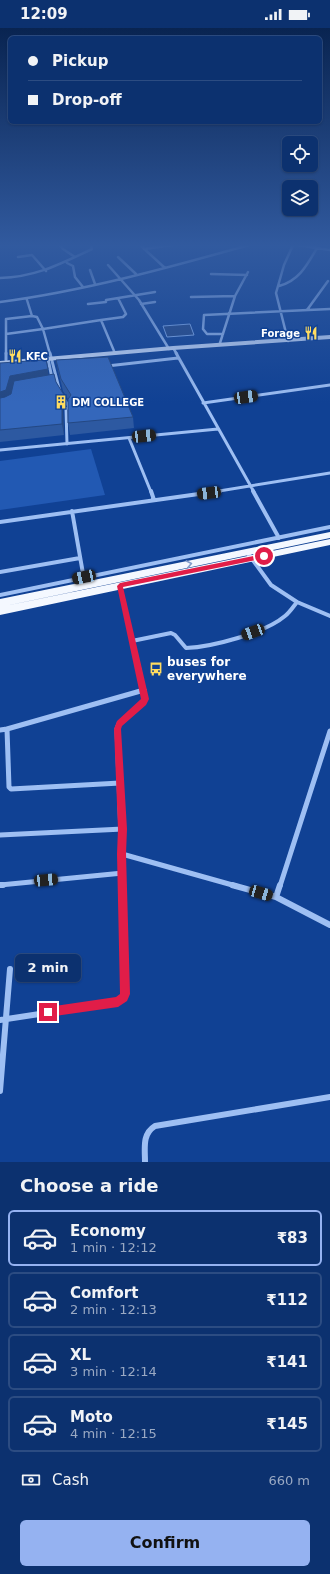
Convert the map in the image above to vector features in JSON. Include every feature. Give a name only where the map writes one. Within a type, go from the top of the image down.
[{"type":"highway","points":[[7,604],[120,586],[249,556],[330,535]]},
{"type":"highway","points":[[0,611],[7,604],[84,581],[330,542]]},
{"type":"main road","points":[[0,362],[330,336]]},
{"type":"main road","points":[[0,362],[6,360],[50,358],[114,351],[287,339]]},
{"type":"street","points":[[0,302],[37,298]]},
{"type":"street","points":[[6,334],[123,317],[126,314],[118,298],[88,304]]},
{"type":"street","points":[[136,298],[178,358],[279,538]]},
{"type":"street","points":[[220,343],[234,298]]},
{"type":"street","points":[[277,298],[287,339]]},
{"type":"street","points":[[308,310],[316,298]]},
{"type":"street","points":[[27,300],[32,316]]},
{"type":"street","points":[[141,304],[155,302]]},
{"type":"street","points":[[223,334],[207,334],[203,329],[203,316],[228,315],[234,313],[330,310]]},
{"type":"street","points":[[6,360],[5,321],[32,316],[37,317],[43,329],[60,392],[69,407],[66,409],[68,444]]},
{"type":"street","points":[[101,320],[114,351]]},
{"type":"street","points":[[50,358],[53,383]]},
{"type":"street","points":[[102,366],[178,358]]},
{"type":"street","points":[[203,403],[330,385]]},
{"type":"street","points":[[0,450],[218,429]]},
{"type":"street","points":[[129,438],[154,500]]},
{"type":"street","points":[[0,522],[251,487],[330,472]]},
{"type":"street","points":[[72,511],[84,581]]},
{"type":"street","points":[[0,595],[84,581],[330,527]]},
{"type":"street","points":[[249,556],[271,585],[298,602],[330,616]]},
{"type":"street","points":[[0,572],[80,558]]},
{"type":"street","points":[[3,1019],[118,1002],[124,998],[122,873],[123,829],[118,726],[145,701],[144,690],[120,586]]},
{"type":"street","points":[[132,641],[171,633],[175,635],[186,648],[207,647],[253,632],[282,619],[298,602]]},
{"type":"street","points":[[0,730],[144,690]]},
{"type":"street","points":[[7,728],[9,787],[11,789],[120,783]]},
{"type":"street","points":[[276,897],[330,731]]},
{"type":"street","points":[[0,836],[123,829]]},
{"type":"street","points":[[122,854],[276,897],[330,925]]},
{"type":"street","points":[[0,885],[122,873]]},
{"type":"street","points":[[0,1091],[3,1019],[10,969]]},
{"type":"street","points":[[145,1162],[146,1135],[151,1128],[155,1126],[330,1097]]},
{"type":"shaded area","points":[[190,324],[194,335],[167,337],[163,326]]},
{"type":"shaded area","points":[[91,449],[105,495],[0,510],[0,461]]},
{"type":"building","points":[[108,357],[133,417],[68,423],[68,399],[71,395],[61,379],[56,360]]},
{"type":"building","points":[[46,360],[48,369],[10,376],[6,390],[0,392],[0,363]]},
{"type":"building","points":[[54,374],[56,382],[64,395],[62,398],[62,424],[0,430],[0,398],[11,394],[14,381]]},
{"type":"place","name":"Forage","points":[[311,333]]},
{"type":"place","name":"KFC","points":[[15,356]]},
{"type":"place","name":"DM COLLEGE","points":[[61,402]]},
{"type":"place","name":"buses for everywhere","points":[[156,669]]},
{"type":"route","points":[[48,1012],[118,1002],[124,998],[125,994],[122,854],[123,829],[117,729],[119,724],[144,703],[145,699],[120,586],[264,556]]}]
